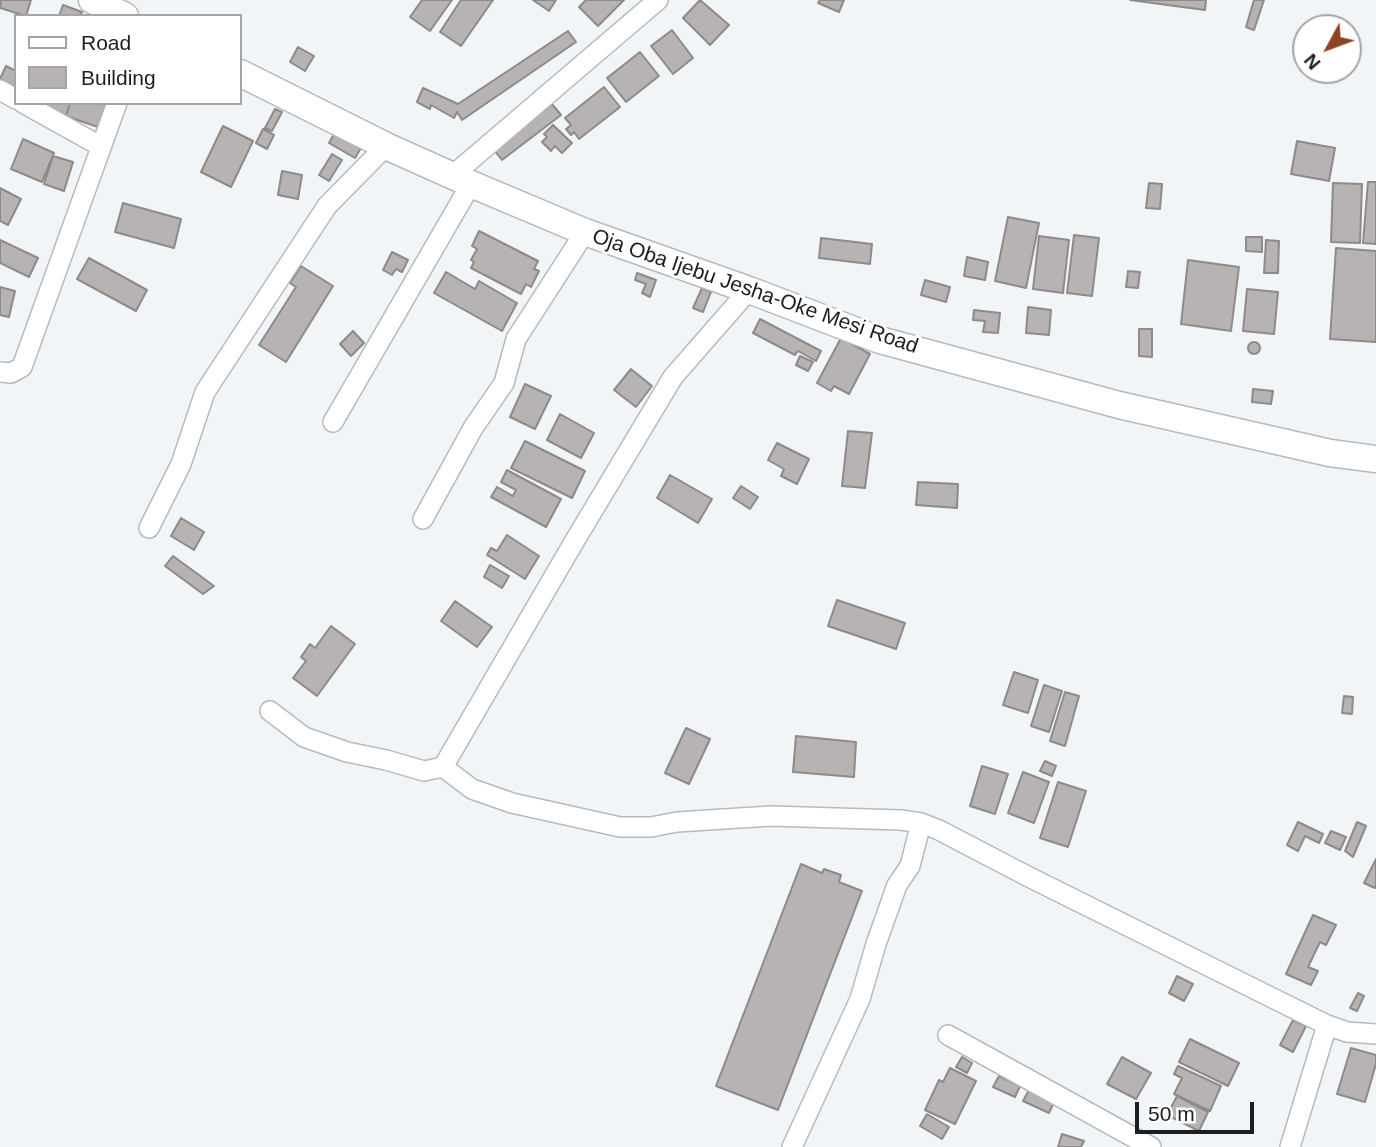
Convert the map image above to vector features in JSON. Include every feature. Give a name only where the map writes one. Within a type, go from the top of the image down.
[{"type":"main road","points":[[97,1],[121,14]]},
{"type":"main road","name":"Oja Oba Ijebu Jesha-Oke Mesi Road","points":[[242,74],[386,146],[585,232],[880,340],[1119,405],[1317,450],[1376,459]]},
{"type":"street","points":[[334,422],[462,180],[658,0]]},
{"type":"street","points":[[27,105],[100,146]]},
{"type":"street","points":[[0,372],[10,373],[22,367],[116,105]]},
{"type":"street","points":[[149,528],[181,464],[205,392],[327,206],[386,146]]},
{"type":"street","points":[[423,519],[473,428],[504,383],[516,339],[585,232]]},
{"type":"street","points":[[270,711],[304,737],[347,752],[424,771],[443,767],[673,377],[749,290]]},
{"type":"street","points":[[443,767],[472,789],[512,803],[620,827],[651,827],[677,822],[771,816],[921,823],[1327,1025],[1348,1032],[1375,1032]]},
{"type":"street","points":[[792,1147],[860,999],[897,886],[910,866],[921,823]]},
{"type":"street","points":[[1290,1147],[1327,1025]]},
{"type":"street","points":[[948,1035],[1151,1147]]},
{"type":"building","points":[[1,0],[31,0],[27,14],[0,8]]},
{"type":"building","points":[[422,0],[452,0],[430,31],[410,17]]},
{"type":"building","points":[[461,0],[493,0],[461,46],[440,32]]},
{"type":"building","points":[[533,0],[556,0],[549,11]]},
{"type":"building","points":[[586,0],[624,0],[598,26],[579,7]]},
{"type":"building","points":[[700,0],[729,25],[710,45],[683,18]]},
{"type":"building","points":[[820,0],[844,0],[839,12],[818,3]]},
{"type":"building","points":[[1130,0],[1206,0],[1205,10]]},
{"type":"building","points":[[1254,0],[1264,0],[1254,30],[1246,27]]},
{"type":"building","points":[[63,5],[82,12],[81,14],[60,14]]},
{"type":"building","points":[[672,30],[693,58],[673,74],[651,46]]},
{"type":"building","points":[[568,31],[576,42],[462,120],[457,112],[454,118],[431,105],[430,109],[417,102],[423,88],[458,104]]},
{"type":"building","points":[[298,47],[314,56],[305,71],[290,62]]},
{"type":"building","points":[[640,52],[659,76],[626,102],[607,78]]},
{"type":"building","points":[[6,66],[14,70],[14,86],[0,79]]},
{"type":"building","points":[[604,87],[620,107],[579,139],[574,132],[571,135],[566,129],[571,125],[565,118]]},
{"type":"building","points":[[552,104],[561,115],[502,160],[494,150]]},
{"type":"building","points":[[41,105],[69,105],[66,116]]},
{"type":"building","points":[[69,105],[105,105],[98,127],[66,116]]},
{"type":"building","points":[[275,109],[282,112],[272,131],[265,128]]},
{"type":"building","points":[[553,125],[572,143],[562,153],[555,146],[551,151],[542,142],[547,137],[544,134]]},
{"type":"building","points":[[223,126],[253,141],[231,187],[201,172]]},
{"type":"building","points":[[338,127],[364,143],[355,158],[329,143]]},
{"type":"building","points":[[263,129],[274,135],[267,149],[256,143]]},
{"type":"building","points":[[23,139],[54,153],[42,182],[11,169]]},
{"type":"building","points":[[1297,141],[1335,148],[1329,181],[1291,174]]},
{"type":"building","points":[[332,154],[342,160],[329,181],[319,175]]},
{"type":"building","points":[[53,156],[73,162],[64,191],[44,184]]},
{"type":"building","points":[[282,171],[302,175],[298,199],[278,195]]},
{"type":"building","points":[[1368,182],[1376,182],[1376,244],[1363,243]]},
{"type":"building","points":[[1149,183],[1162,184],[1160,209],[1146,208]]},
{"type":"building","points":[[1333,183],[1362,184],[1360,243],[1331,242]]},
{"type":"building","points":[[0,188],[21,199],[8,225],[0,221]]},
{"type":"building","points":[[123,203],[181,219],[174,248],[115,232]]},
{"type":"building","points":[[1008,217],[1039,223],[1026,288],[995,281]]},
{"type":"building","points":[[479,231],[538,261],[534,269],[539,271],[531,287],[526,284],[521,294],[471,268],[474,262],[471,260],[477,249],[472,246]]},
{"type":"building","points":[[1074,235],[1099,238],[1092,296],[1067,293]]},
{"type":"building","points":[[1039,236],[1069,240],[1063,293],[1033,289]]},
{"type":"building","points":[[1246,237],[1262,237],[1262,252],[1246,251]]},
{"type":"building","points":[[821,238],[872,244],[870,264],[819,258]]},
{"type":"building","points":[[0,240],[38,258],[29,277],[0,263]]},
{"type":"building","points":[[1266,240],[1279,241],[1278,273],[1264,273]]},
{"type":"building","points":[[1336,248],[1376,251],[1376,342],[1330,339]]},
{"type":"building","points":[[392,252],[408,260],[402,272],[396,269],[392,275],[383,270]]},
{"type":"building","points":[[967,257],[988,262],[985,280],[964,276]]},
{"type":"building","points":[[89,258],[147,290],[136,311],[77,279]]},
{"type":"building","points":[[1188,260],[1239,267],[1231,331],[1181,324]]},
{"type":"building","points":[[301,266],[333,286],[286,362],[259,345],[296,287],[290,283]]},
{"type":"building","points":[[1128,271],[1140,272],[1138,288],[1126,287]]},
{"type":"building","points":[[446,272],[475,289],[479,281],[517,303],[502,331],[434,293]]},
{"type":"building","points":[[637,273],[656,280],[650,297],[642,293],[646,284],[635,280]]},
{"type":"building","points":[[925,280],[950,287],[946,302],[921,295]]},
{"type":"building","points":[[0,287],[15,291],[9,317],[0,315]]},
{"type":"building","points":[[702,288],[711,292],[703,312],[693,308]]},
{"type":"building","points":[[1247,289],[1278,292],[1274,334],[1243,331]]},
{"type":"building","points":[[1028,307],[1051,310],[1049,335],[1026,333]]},
{"type":"building","points":[[974,310],[1000,313],[998,333],[983,332],[985,321],[973,320]]},
{"type":"building","points":[[760,319],[821,351],[816,361],[798,351],[795,355],[753,333]]},
{"type":"building","points":[[1139,329],[1152,329],[1152,357],[1139,356]]},
{"type":"building","points":[[353,331],[364,343],[351,356],[340,344]]},
{"type":"building","points":[[841,338],[870,354],[849,394],[834,386],[831,391],[817,383]]},
{"type":"building","points":[[1249,343],[1259,343],[1259,353],[1249,353]]},
{"type":"building","points":[[800,356],[813,362],[808,371],[796,365]]},
{"type":"building","points":[[631,369],[652,386],[636,407],[614,390]]},
{"type":"building","points":[[525,384],[551,396],[535,429],[510,417]]},
{"type":"building","points":[[1253,389],[1273,391],[1271,404],[1252,402]]},
{"type":"building","points":[[560,414],[594,433],[581,458],[547,440]]},
{"type":"building","points":[[848,431],[872,433],[865,488],[842,486]]},
{"type":"building","points":[[525,441],[585,471],[572,498],[511,468]]},
{"type":"building","points":[[777,443],[809,459],[797,484],[781,476],[784,469],[768,460]]},
{"type":"building","points":[[507,470],[561,499],[546,527],[491,497],[497,487],[513,496],[516,490],[501,482]]},
{"type":"building","points":[[670,475],[712,499],[698,523],[657,498]]},
{"type":"building","points":[[918,482],[958,484],[957,508],[916,505]]},
{"type":"building","points":[[741,486],[758,497],[750,509],[733,498]]},
{"type":"building","points":[[181,518],[204,532],[194,550],[171,536]]},
{"type":"building","points":[[507,535],[539,556],[525,579],[487,555],[491,548],[497,551]]},
{"type":"building","points":[[173,556],[214,586],[203,594],[165,566]]},
{"type":"building","points":[[490,565],[509,576],[502,588],[484,577]]},
{"type":"building","points":[[837,600],[905,623],[896,649],[828,626]]},
{"type":"building","points":[[455,601],[492,627],[477,647],[441,621]]},
{"type":"building","points":[[331,626],[355,644],[317,696],[293,678],[306,661],[301,657],[310,644],[315,648]]},
{"type":"building","points":[[1014,672],[1038,680],[1028,713],[1003,705]]},
{"type":"building","points":[[1044,685],[1062,691],[1049,732],[1031,726]]},
{"type":"building","points":[[1065,692],[1079,696],[1065,746],[1050,741]]},
{"type":"building","points":[[1344,696],[1353,697],[1352,714],[1342,713]]},
{"type":"building","points":[[686,728],[710,739],[689,784],[665,773]]},
{"type":"building","points":[[796,736],[856,742],[854,777],[793,772]]},
{"type":"building","points":[[1045,761],[1056,766],[1052,776],[1040,771]]},
{"type":"building","points":[[982,766],[1008,774],[995,814],[970,806]]},
{"type":"building","points":[[1023,772],[1049,782],[1034,823],[1008,813]]},
{"type":"building","points":[[1058,782],[1086,791],[1068,847],[1040,838]]},
{"type":"building","points":[[1298,822],[1323,834],[1319,843],[1305,836],[1298,851],[1287,845]]},
{"type":"building","points":[[1357,822],[1366,826],[1353,857],[1345,851]]},
{"type":"building","points":[[1331,831],[1346,837],[1340,850],[1325,843]]},
{"type":"building","points":[[1376,859],[1376,886],[1375,888],[1364,883]]},
{"type":"building","points":[[801,864],[822,873],[824,869],[841,875],[839,882],[862,891],[778,1110],[716,1086]]},
{"type":"building","points":[[1313,915],[1336,925],[1326,945],[1320,942],[1308,967],[1318,971],[1311,985],[1286,974]]},
{"type":"building","points":[[1177,976],[1193,984],[1184,1001],[1169,993]]},
{"type":"building","points":[[1358,993],[1364,996],[1357,1011],[1350,1008]]},
{"type":"building","points":[[1293,1020],[1306,1026],[1293,1052],[1280,1045]]},
{"type":"building","points":[[1190,1039],[1239,1063],[1228,1086],[1179,1062]]},
{"type":"building","points":[[1351,1048],[1376,1055],[1365,1102],[1337,1094]]},
{"type":"building","points":[[962,1057],[972,1063],[967,1073],[956,1067]]},
{"type":"building","points":[[1122,1057],[1151,1073],[1136,1099],[1107,1084]]},
{"type":"building","points":[[1178,1066],[1221,1086],[1210,1111],[1174,1094],[1182,1078],[1174,1074]]},
{"type":"building","points":[[950,1068],[976,1081],[955,1124],[925,1110],[939,1080],[943,1082]]},
{"type":"building","points":[[999,1076],[1020,1086],[1015,1097],[993,1087]]},
{"type":"building","points":[[1029,1090],[1054,1102],[1049,1113],[1023,1101]]},
{"type":"building","points":[[1177,1096],[1208,1112],[1199,1131],[1167,1115]]},
{"type":"building","points":[[927,1114],[949,1127],[942,1139],[920,1126]]},
{"type":"building","points":[[1062,1134],[1084,1141],[1081,1147],[1058,1147]]}]
